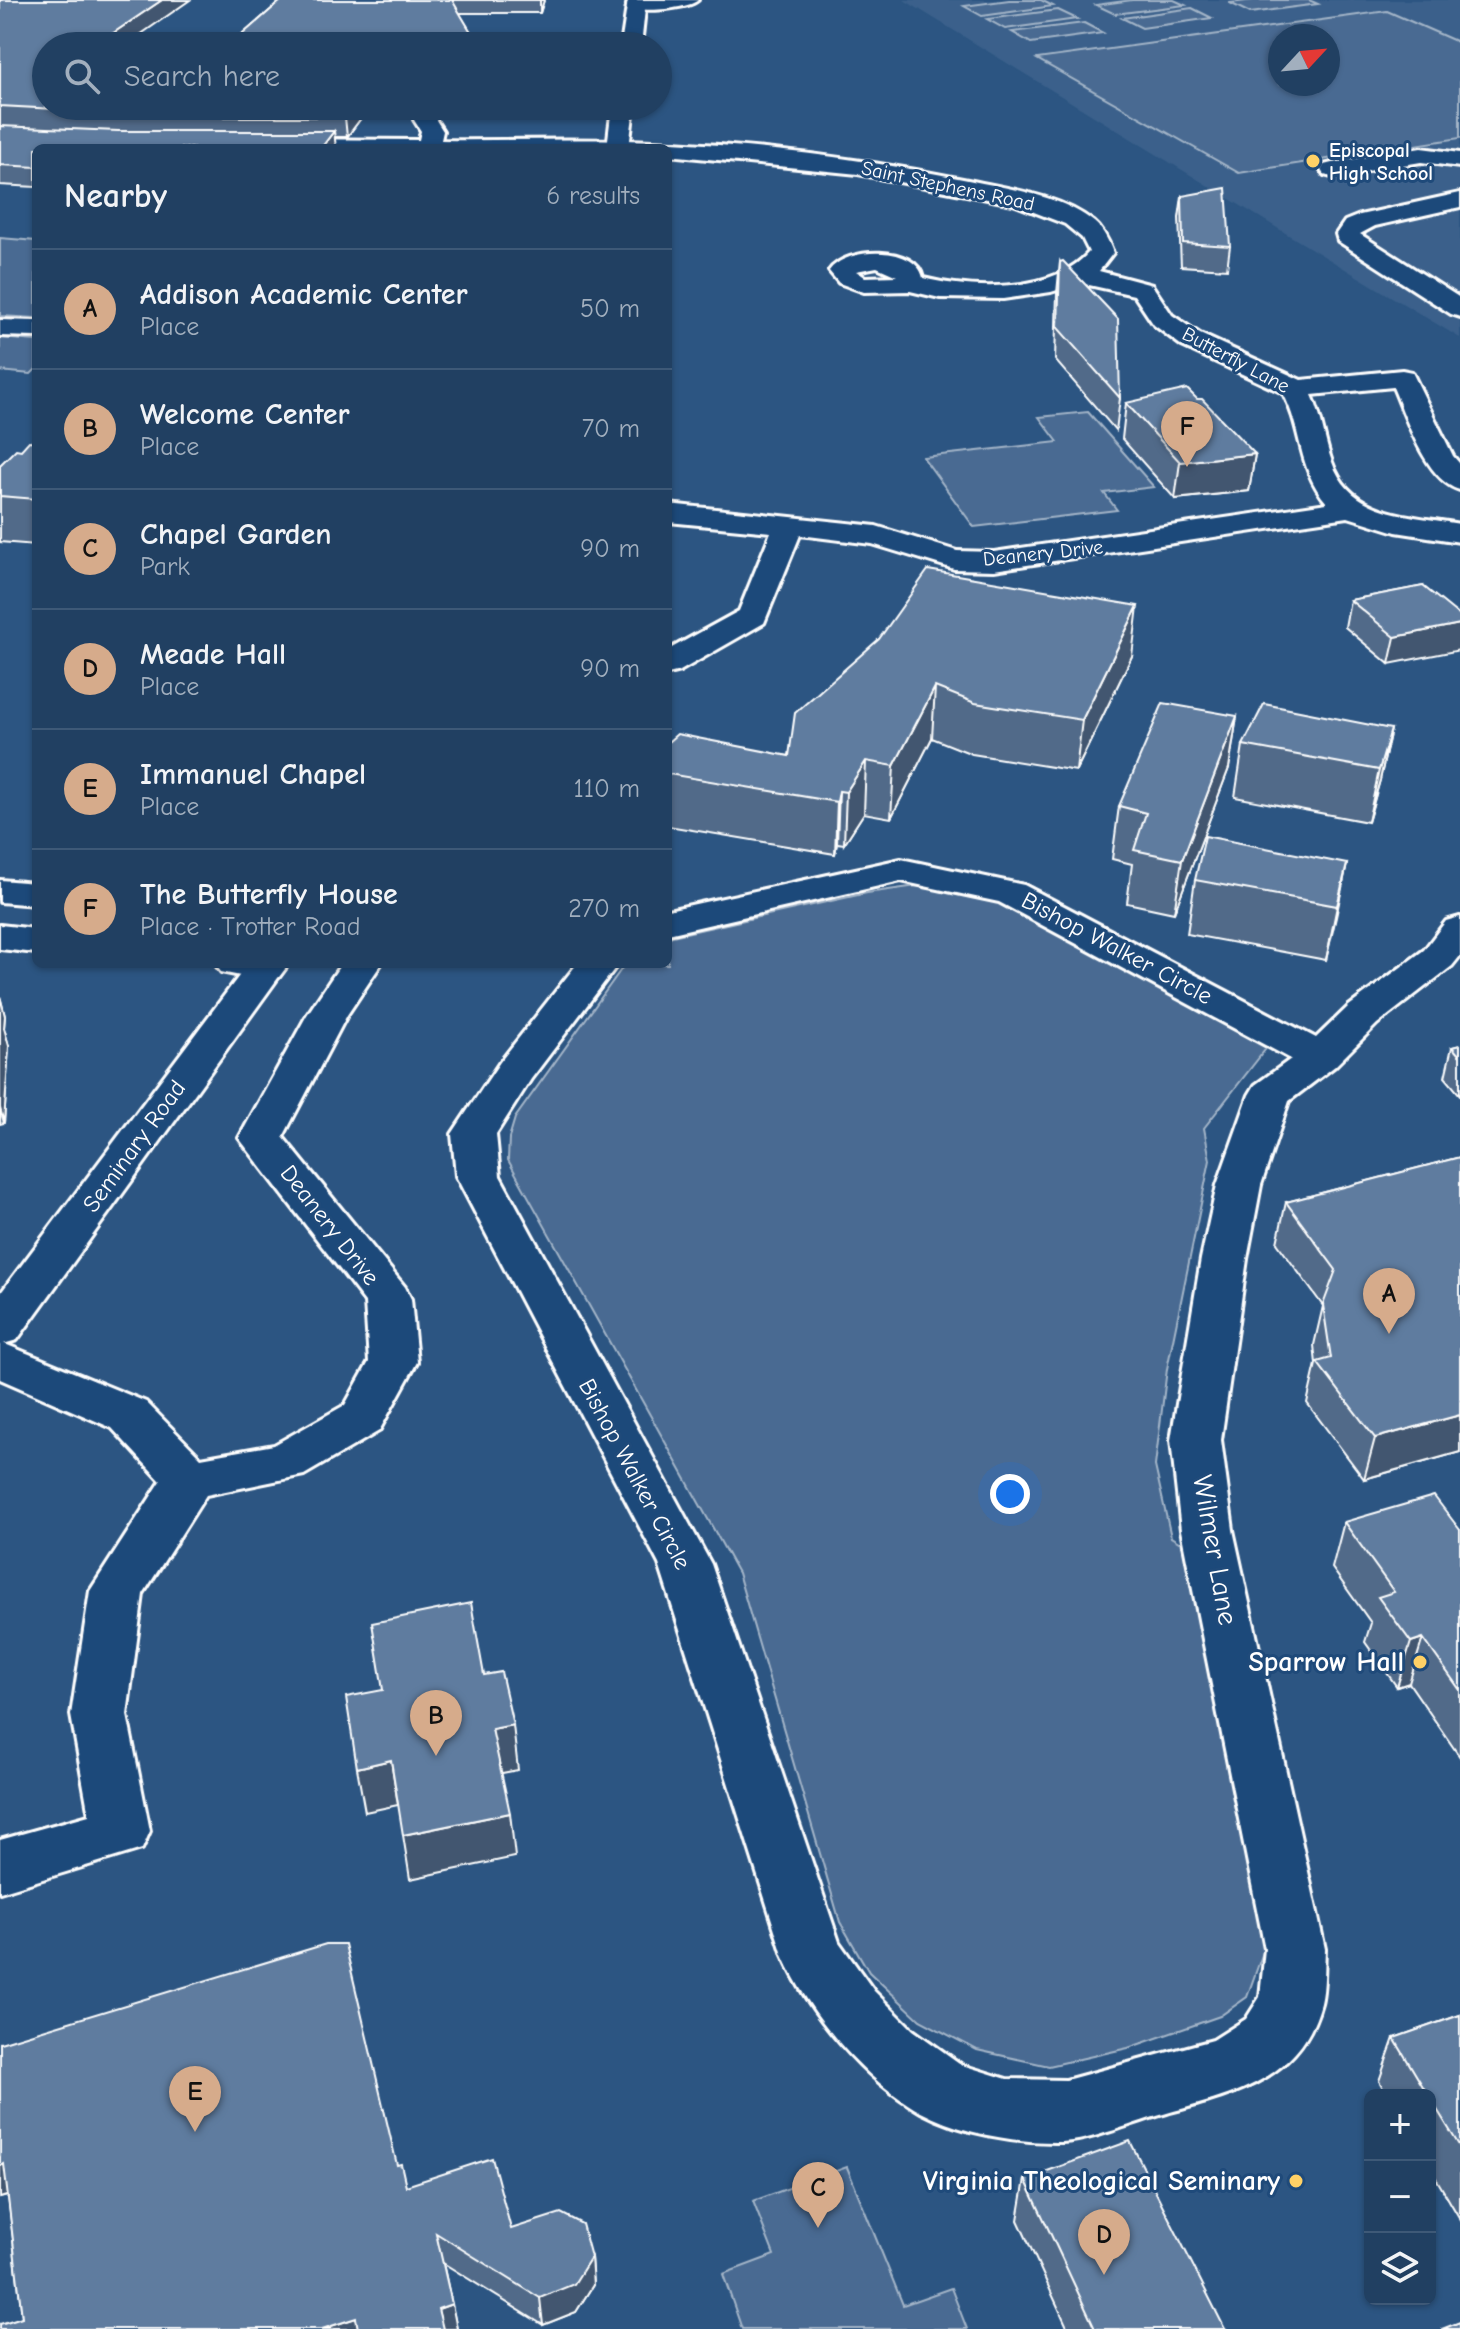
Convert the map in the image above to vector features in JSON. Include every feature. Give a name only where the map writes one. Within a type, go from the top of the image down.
[{"type":"street","points":[[633,32],[637,3],[689,0]]},
{"type":"street","points":[[425,120],[432,131],[429,144]]},
{"type":"street","points":[[618,144],[621,120]]},
{"type":"street","name":"Saint Stephens Road","points":[[672,148],[868,168],[1034,204],[1069,217],[1085,227],[1097,240],[1101,253],[1096,262],[1078,275]]},
{"type":"street","points":[[1332,170],[1421,155],[1460,160]]},
{"type":"street","points":[[1460,200],[1368,220],[1353,226],[1348,234],[1350,241],[1460,309]]},
{"type":"street","points":[[909,282],[938,290],[991,292],[1059,283],[1078,275]]},
{"type":"street","name":"Butterfly Lane","points":[[1078,275],[1143,290],[1163,320],[1191,340],[1275,376],[1295,389],[1302,399],[1319,467],[1332,495],[1345,504]]},
{"type":"street","points":[[0,328],[32,329]]},
{"type":"street","points":[[1295,389],[1402,378],[1440,459],[1460,481]]},
{"type":"street","points":[[1345,504],[1359,513],[1460,533]]},
{"type":"street","name":"Deanery Drive","points":[[672,513],[876,535],[954,560],[987,575],[1345,504]]},
{"type":"street","points":[[672,662],[753,616],[789,525]]},
{"type":"street","name":"Bishop Walker Circle","points":[[672,921],[901,870],[920,871],[1011,893],[1320,1057]]},
{"type":"street","points":[[0,891],[32,894]]},
{"type":"street","name":"Wilmer Lane","points":[[891,2051],[944,2090],[1007,2110],[1066,2111],[1228,2066],[1268,2040],[1290,2003],[1295,1949],[1207,1530],[1196,1440],[1224,1259],[1239,1185],[1270,1095],[1320,1057],[1363,1015],[1438,958],[1460,929]]},
{"type":"street","points":[[0,937],[32,941]]},
{"type":"street","name":"Seminary Road","points":[[0,1328],[255,968]]},
{"type":"street","name":"Deanery Drive","points":[[190,1479],[286,1462],[362,1418],[393,1362],[388,1299],[261,1138],[327,1015],[358,968]]},
{"type":"street","name":"Bishop Walker Circle","points":[[595,968],[515,1071],[474,1134],[478,1176],[685,1564],[813,1955],[852,2011],[891,2051]]},
{"type":"street","points":[[0,1359],[129,1415],[190,1479],[117,1591],[99,1715],[121,1831],[0,1866]]},
{"type":"shaded area","name":"Episcopal High School","points":[[904,0],[1460,0],[1460,338],[1287,234]]},
{"type":"shaded area","points":[[1009,0],[1041,0],[1053,6],[982,16],[964,6]]},
{"type":"shaded area","points":[[1132,0],[1174,0],[1185,5],[1115,14],[1096,5]]},
{"type":"shaded area","points":[[1309,0],[1318,4],[1250,13],[1230,3]]},
{"type":"shaded area","points":[[1192,8],[1212,18],[1142,28],[1122,18]]},
{"type":"shaded area","points":[[1058,10],[1077,19],[1005,29],[987,19]]},
{"type":"shaded area","points":[[1387,11],[1460,43],[1460,138],[1239,173],[1037,59],[1268,27],[1268,96],[1340,96],[1340,24],[1292,24]]},
{"type":"shaded area","points":[[1084,23],[1103,33],[1031,43],[1012,32]]},
{"type":"shaded area","points":[[0,238],[32,241],[32,318],[0,316]]},
{"type":"shaded area","points":[[0,338],[32,341],[31,374],[0,371]]},
{"type":"shaded area","points":[[1088,412],[1154,487],[1104,493],[1117,510],[974,527],[923,457],[1058,442],[1039,417]]},
{"type":"shaded area","points":[[924,885],[1009,901],[1268,1046],[1204,1128],[1210,1160],[1167,1369],[1155,1466],[1171,1537],[1187,1547],[1268,1938],[1247,1997],[1220,2016],[1128,2048],[1049,2066],[977,2050],[920,2020],[869,1972],[840,1922],[738,1573],[508,1160],[509,1138],[515,1118],[622,968],[672,968],[672,936],[867,893]]},
{"type":"shaded area","points":[[847,2167],[903,2305],[951,2288],[967,2329],[742,2329],[723,2274],[774,2255],[753,2201]]},
{"type":"building","points":[[0,0],[162,0],[115,32],[32,32],[32,108],[0,106]]},
{"type":"building","points":[[282,0],[452,0],[471,32],[245,32]]},
{"type":"building","points":[[0,126],[118,131],[334,131],[324,144],[32,144],[32,167],[0,165]]},
{"type":"building","points":[[1226,188],[1230,246],[1183,243],[1182,196]]},
{"type":"building","points":[[1063,261],[1118,319],[1120,398],[1058,328],[1060,262]]},
{"type":"building","points":[[1187,389],[1197,399],[1202,399],[1255,454],[1180,462],[1126,403]]},
{"type":"building","points":[[32,441],[32,499],[0,496],[0,465],[16,449],[21,450]]},
{"type":"building","points":[[928,570],[1138,606],[1082,720],[975,703],[935,687],[894,766],[866,761],[846,792],[839,791],[837,802],[672,775],[672,738],[677,734],[789,756],[795,713],[879,639]]},
{"type":"building","points":[[1423,586],[1460,616],[1460,624],[1395,637],[1350,600]]},
{"type":"building","points":[[1163,703],[1237,716],[1182,860],[1134,850],[1146,813],[1119,806]]},
{"type":"building","points":[[1264,704],[1391,729],[1379,770],[1243,745]]},
{"type":"building","points":[[1205,836],[1347,864],[1337,906],[1195,880]]},
{"type":"building","points":[[1460,1045],[1460,1056],[1452,1047]]},
{"type":"building","points":[[1460,1157],[1460,1415],[1375,1438],[1317,1362],[1331,1358],[1323,1305],[1336,1270],[1286,1202]]},
{"type":"building","points":[[1434,1496],[1460,1530],[1460,1690],[1423,1638],[1411,1642],[1378,1597],[1394,1592],[1344,1522]]},
{"type":"building","points":[[471,1603],[484,1675],[501,1672],[513,1725],[492,1729],[510,1813],[403,1835],[391,1760],[357,1768],[346,1697],[383,1690],[372,1623]]},
{"type":"building","points":[[326,1944],[345,1944],[397,2165],[401,2164],[406,2186],[492,2158],[511,2229],[561,2213],[582,2224],[591,2257],[574,2284],[540,2298],[436,2233],[452,2304],[438,2309],[443,2329],[358,2329],[356,2318],[322,2329],[0,2329],[0,2324],[22,2317],[4,2164],[0,2166],[0,2043]]},
{"type":"building","points":[[1460,2015],[1460,2147],[1436,2108],[1436,2089],[1424,2089],[1394,2038]]},
{"type":"building","points":[[1130,2141],[1225,2329],[1095,2329],[1025,2179]]},
{"type":"building","points":[[1460,2322],[1460,2329],[1442,2329]]},
{"type":"place","name":"Episcopal High School","points":[[1313,161]]},
{"type":"place","name":"The Butterfly House","points":[[1187,467]]},
{"type":"place","name":"Addison Academic Center","points":[[1389,1334]]},
{"type":"place","name":"Sparrow Hall","points":[[1420,1662]]},
{"type":"place","name":"Welcome Center","points":[[436,1756]]},
{"type":"place","name":"Immanuel Chapel","points":[[195,2132]]},
{"type":"place","name":"Virginia Theological Seminary","points":[[1296,2181]]},
{"type":"place","name":"Chapel Garden","points":[[818,2228]]},
{"type":"place","name":"Meade Hall","points":[[1104,2275]]}]
